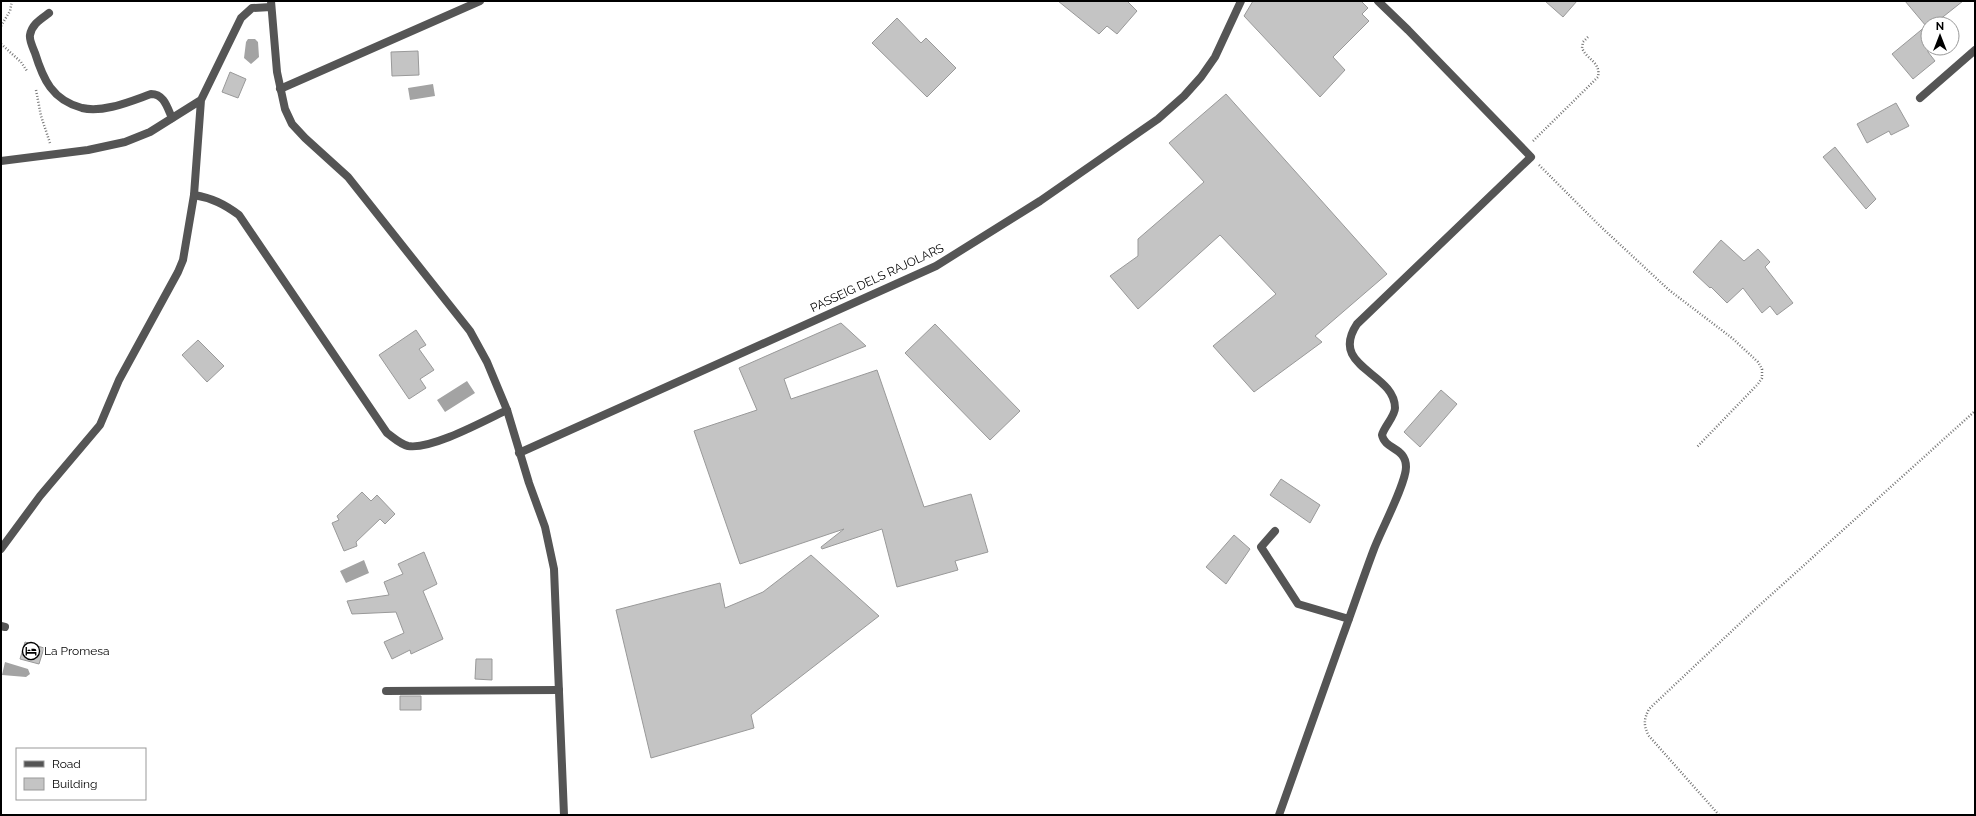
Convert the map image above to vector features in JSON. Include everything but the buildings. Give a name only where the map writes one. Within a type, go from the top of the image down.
[{"type":"street","points":[[280,89],[480,1]]},
{"type":"street","name":"PASSEIG DELS RAJOLARS","points":[[519,452],[936,266],[1040,202],[1158,119],[1184,96],[1201,78],[1215,57],[1241,1]]},
{"type":"street","points":[[1279,815],[1374,550],[1403,482],[1406,467],[1404,458],[1399,450],[1388,445],[1383,440],[1382,435],[1395,410],[1394,398],[1390,390],[1358,364],[1352,355],[1350,334],[1357,324],[1531,157],[1378,1]]},
{"type":"street","points":[[1,549],[40,496],[100,425],[119,380],[148,329],[183,260],[194,195],[201,100],[241,18],[252,8],[271,4],[277,72],[285,109],[292,124],[305,138],[348,177],[470,331],[487,362],[507,410],[550,547],[554,577],[564,815]]},
{"type":"street","points":[[49,13],[34,24],[30,36],[42,76],[50,88],[62,98],[84,108],[114,107],[151,94],[157,94],[162,97],[172,118]]},
{"type":"street","points":[[1920,98],[1975,50]]},
{"type":"street","points":[[3,162],[88,150],[125,142],[150,132],[201,100]]},
{"type":"street","points":[[194,195],[212,198],[224,204],[239,215],[387,433],[397,441],[408,446],[426,445],[507,410]]},
{"type":"street","points":[[1275,531],[1261,547],[1298,604],[1349,619]]},
{"type":"street","points":[[386,692],[559,690]]},
{"type":"path","points":[[1,26],[10,10],[12,1]]},
{"type":"path","points":[[1524,150],[1598,78],[1599,72],[1597,65],[1584,54],[1582,48],[1583,42],[1589,36]]},
{"type":"path","points":[[1,44],[21,62],[28,74]]},
{"type":"path","points":[[36,86],[41,116],[55,154]]},
{"type":"path","points":[[1531,157],[1600,226],[1669,290],[1732,338],[1758,362],[1762,369],[1762,378],[1758,384],[1696,447]]},
{"type":"path","points":[[1718,815],[1649,736],[1644,727],[1644,717],[1649,709],[1751,613],[1975,411]]},
{"type":"shaded area","points":[[248,39],[255,39],[258,42],[259,57],[251,64],[244,58],[246,42]]},
{"type":"shaded area","points":[[433,84],[435,96],[410,100],[408,88]]},
{"type":"shaded area","points":[[467,381],[475,393],[445,412],[437,400]]},
{"type":"shaded area","points":[[364,560],[369,573],[346,583],[340,571]]},
{"type":"shaded area","points":[[5,662],[28,669],[30,674],[26,677],[2,675]]},
{"type":"place","name":"La Promesa","points":[[31,651]]}]
